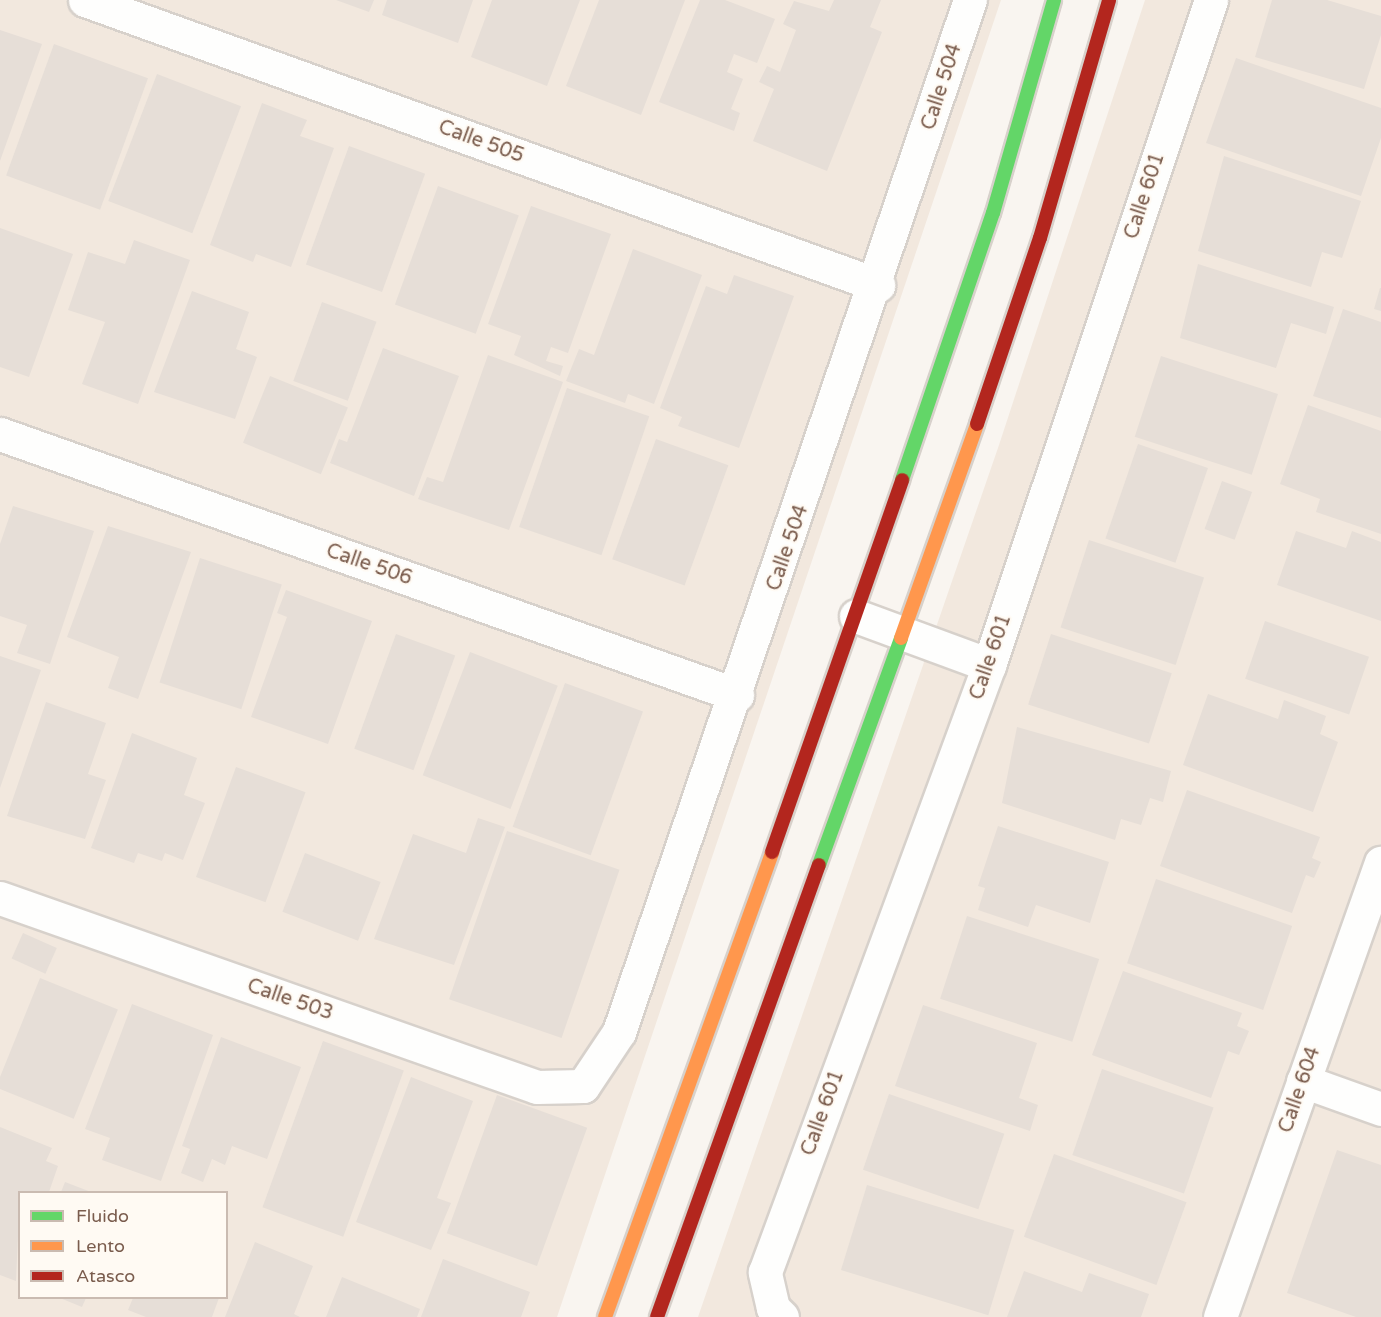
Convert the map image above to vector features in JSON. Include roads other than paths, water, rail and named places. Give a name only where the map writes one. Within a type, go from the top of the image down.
[{"type":"street","name":"Calle 505","points":[[85,0],[878,285]]},
{"type":"street","name":"Calle 504","points":[[583,1086],[619,1032],[878,285],[970,0]]},
{"type":"street","points":[[605,1317],[856,616],[993,213],[1054,0]]},
{"type":"street","points":[[657,1317],[903,633],[1040,238],[1109,0]]},
{"type":"street","name":"Calle 601","points":[[777,1313],[765,1272],[989,665],[1210,0]]},
{"type":"street","name":"Calle 506","points":[[0,434],[737,695]]},
{"type":"street","points":[[856,616],[989,665]]},
{"type":"street","name":"Calle 604","points":[[1220,1317],[1381,863]]},
{"type":"street","name":"Calle 503","points":[[0,898],[537,1087],[583,1086]]},
{"type":"street","points":[[1303,1081],[1381,1109]]}]
